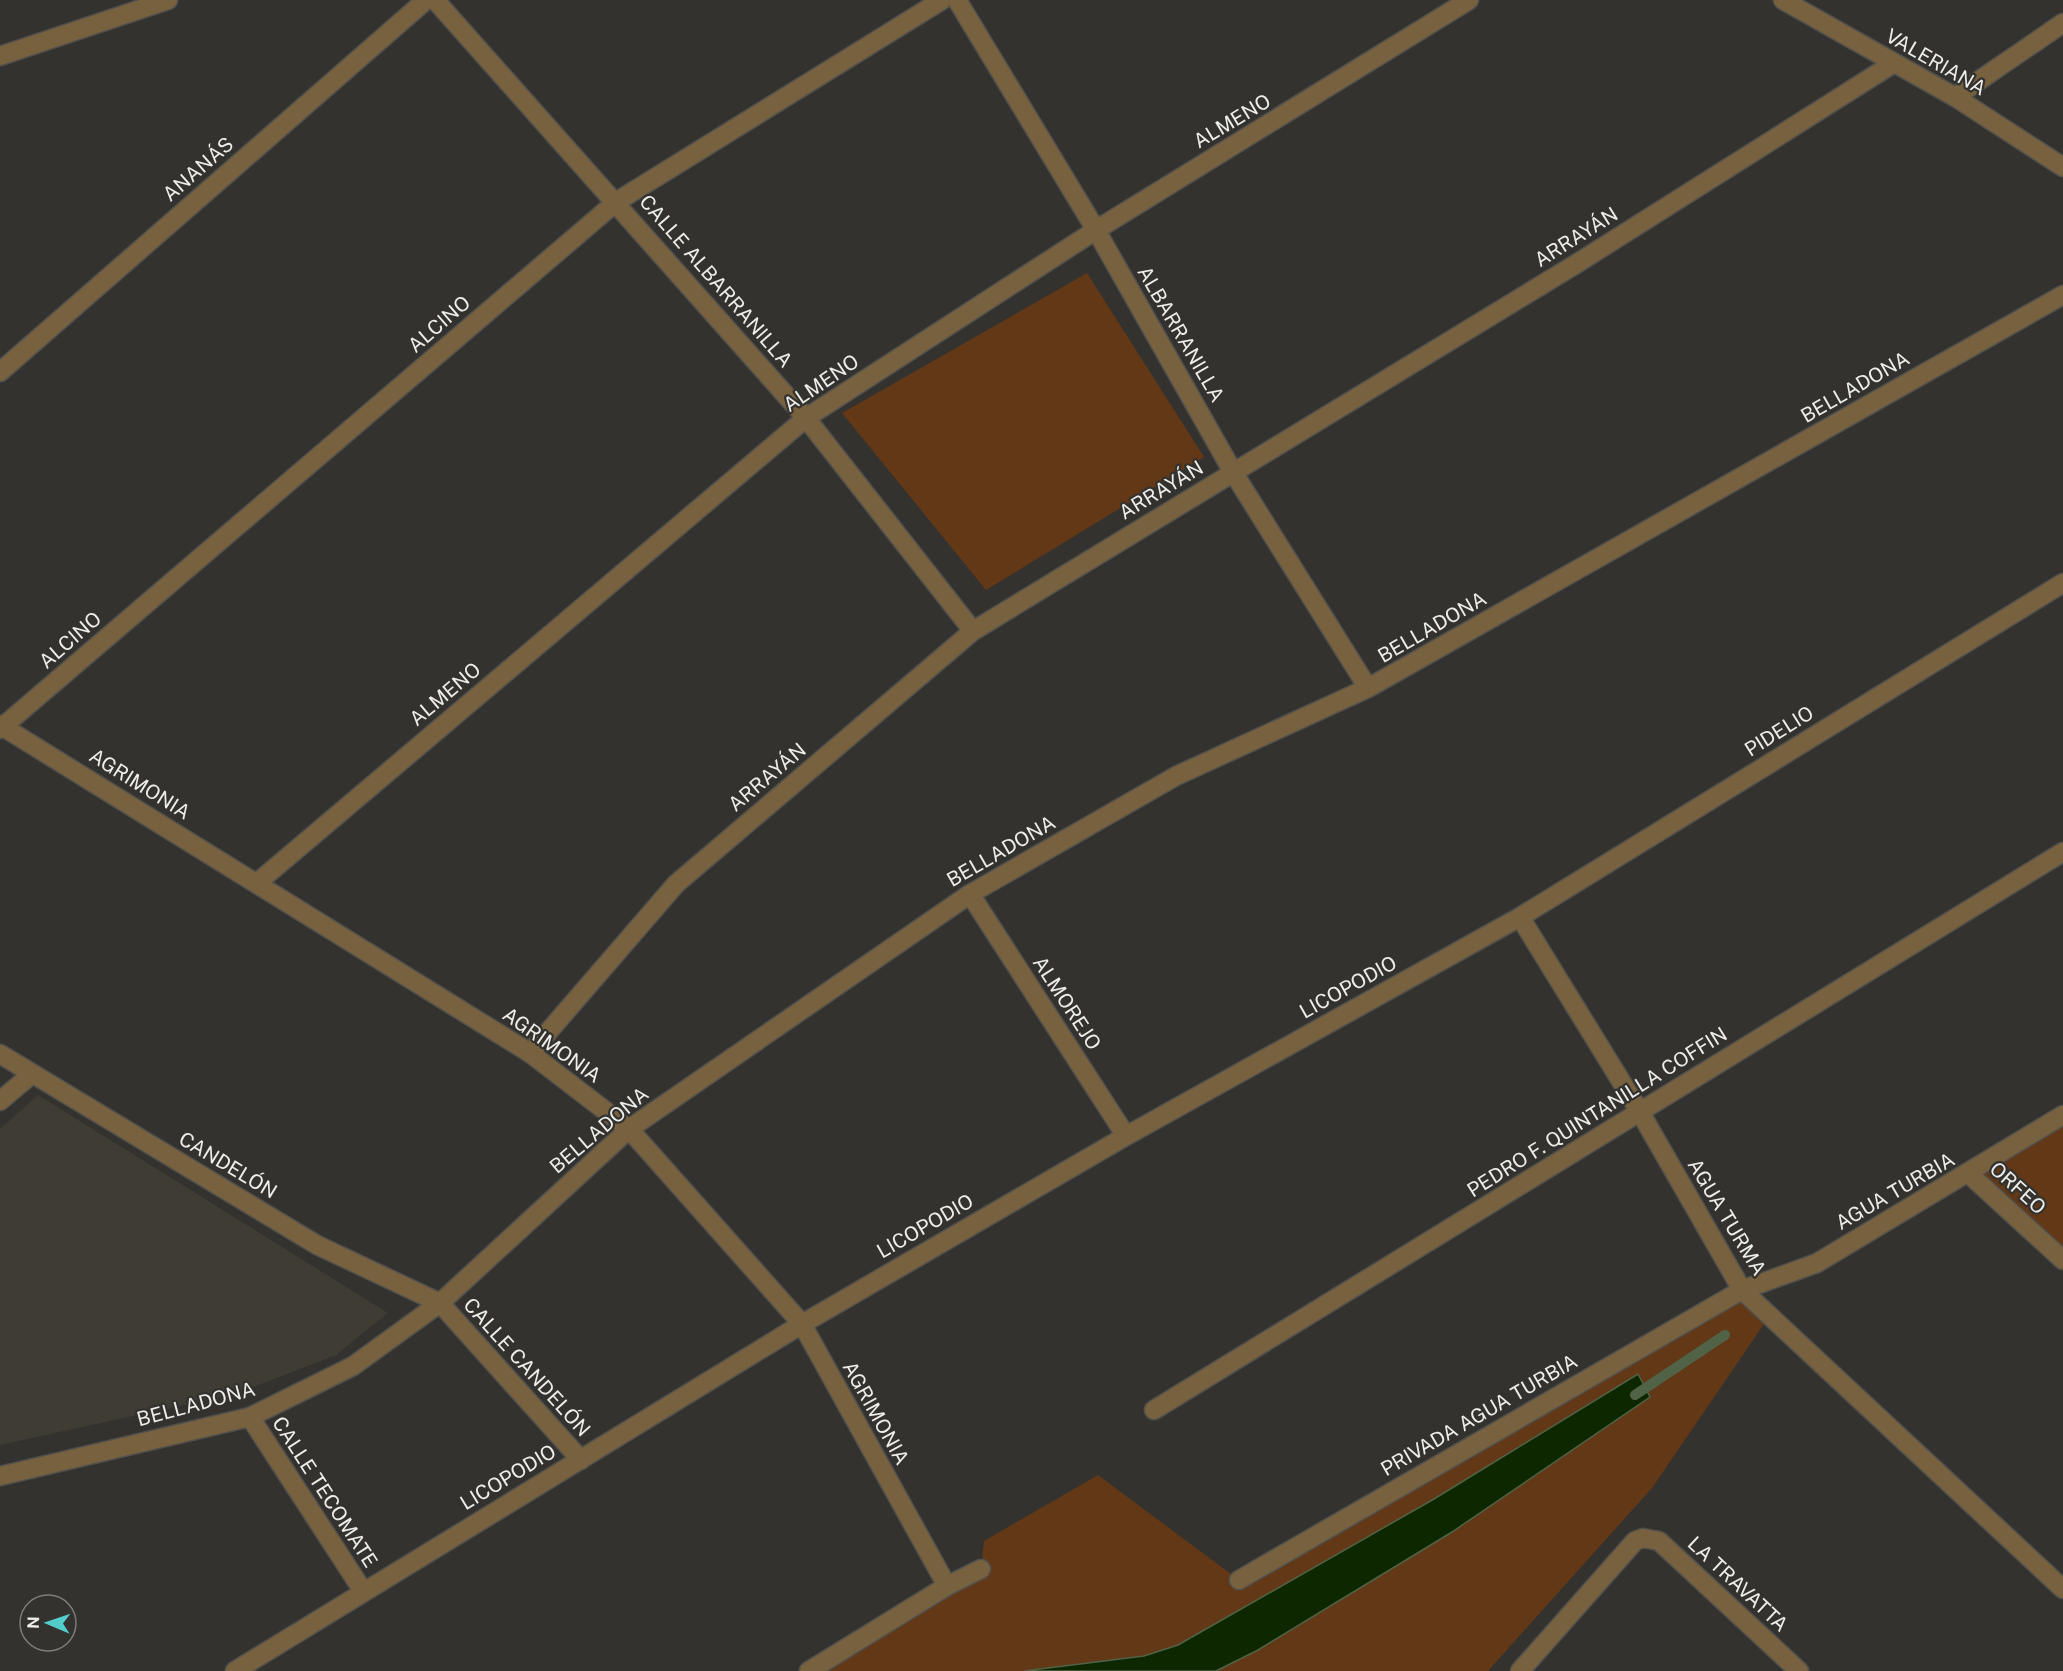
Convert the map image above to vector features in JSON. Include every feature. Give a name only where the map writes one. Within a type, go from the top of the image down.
[{"type":"street","points":[[0,56],[168,0]]},
{"type":"street","name":"ANANÁS","points":[[0,372],[426,0]]},
{"type":"street","name":"CALLE ALBARRANILLA","points":[[435,0],[806,418],[974,631]]},
{"type":"street","name":"ALCINO","points":[[1,727],[616,202],[942,0]]},
{"type":"street","name":"ALBARRANILLA","points":[[957,0],[1096,230],[1233,472],[1368,688]]},
{"type":"street","name":"ALMENO","points":[[257,883],[806,418],[1096,230],[1469,0]]},
{"type":"street","name":"VALERIANA","points":[[1783,0],[1956,97],[2063,167]]},
{"type":"street","points":[[1956,97],[2063,23]]},
{"type":"street","name":"ARRAYÁN","points":[[530,1053],[676,884],[974,631],[1576,264],[1894,63]]},
{"type":"street","name":"BELLADONA","points":[[0,1476],[250,1417],[353,1366],[440,1303],[629,1129],[970,894],[1176,776],[1368,688],[2063,295]]},
{"type":"street","name":"PIDELIO","points":[[1520,917],[2063,583]]},
{"type":"street","name":"AGRIMONIA","points":[[1,727],[530,1053],[629,1129],[802,1324],[947,1586]]},
{"type":"street","name":"PEDRO F. QUINTANILLA COFFIN","points":[[1154,1410],[2063,852]]},
{"type":"street","name":"ALMOREJO","points":[[970,894],[1126,1136]]},
{"type":"street","name":"AGUA TURMA","points":[[1520,917],[1640,1112],[1742,1290],[2063,1588]]},
{"type":"street","name":"LICOPODIO","points":[[235,1671],[802,1324],[1126,1136],[1520,917]]},
{"type":"street","name":"CANDELÓN","points":[[0,1054],[317,1245],[440,1303]]},
{"type":"street","points":[[0,1101],[32,1074]]},
{"type":"street","name":"AGUA TURBIA","points":[[1742,1290],[1818,1263],[1969,1174],[2063,1115]]},
{"type":"street","name":"ORFEO","points":[[1969,1174],[2063,1260]]},
{"type":"street","name":"PRIVADA AGUA TURBIA","points":[[1239,1580],[1742,1290]]},
{"type":"street","name":"CALLE CANDELÓN","points":[[440,1303],[580,1460]]},
{"type":"street","name":"CALLE TECOMATE","points":[[250,1417],[363,1591]]},
{"type":"street","name":"LA TRAVATTA","points":[[1520,1671],[1635,1541],[1643,1538],[1659,1541],[1798,1671]]},
{"type":"street","points":[[809,1671],[947,1586],[981,1569]]},
{"type":"shaded area","points":[[1087,273],[1204,457],[986,590],[842,413]]},
{"type":"shaded area","points":[[38,1095],[388,1313],[336,1355],[238,1393],[0,1445],[0,1129]]},
{"type":"shaded area","points":[[2063,1115],[2063,1260],[1969,1174]]},
{"type":"shaded area","points":[[1742,1290],[1764,1324],[1652,1488],[1488,1671],[813,1671],[981,1569],[984,1541],[1098,1475],[1239,1580]]},
{"type":"shaded area","points":[[1638,1374],[1650,1397],[1452,1532],[1258,1650],[1216,1671],[1024,1671],[1144,1656],[1178,1645],[1434,1499]]},
{"type":"waterway","points":[[1635,1395],[1725,1335]]}]
